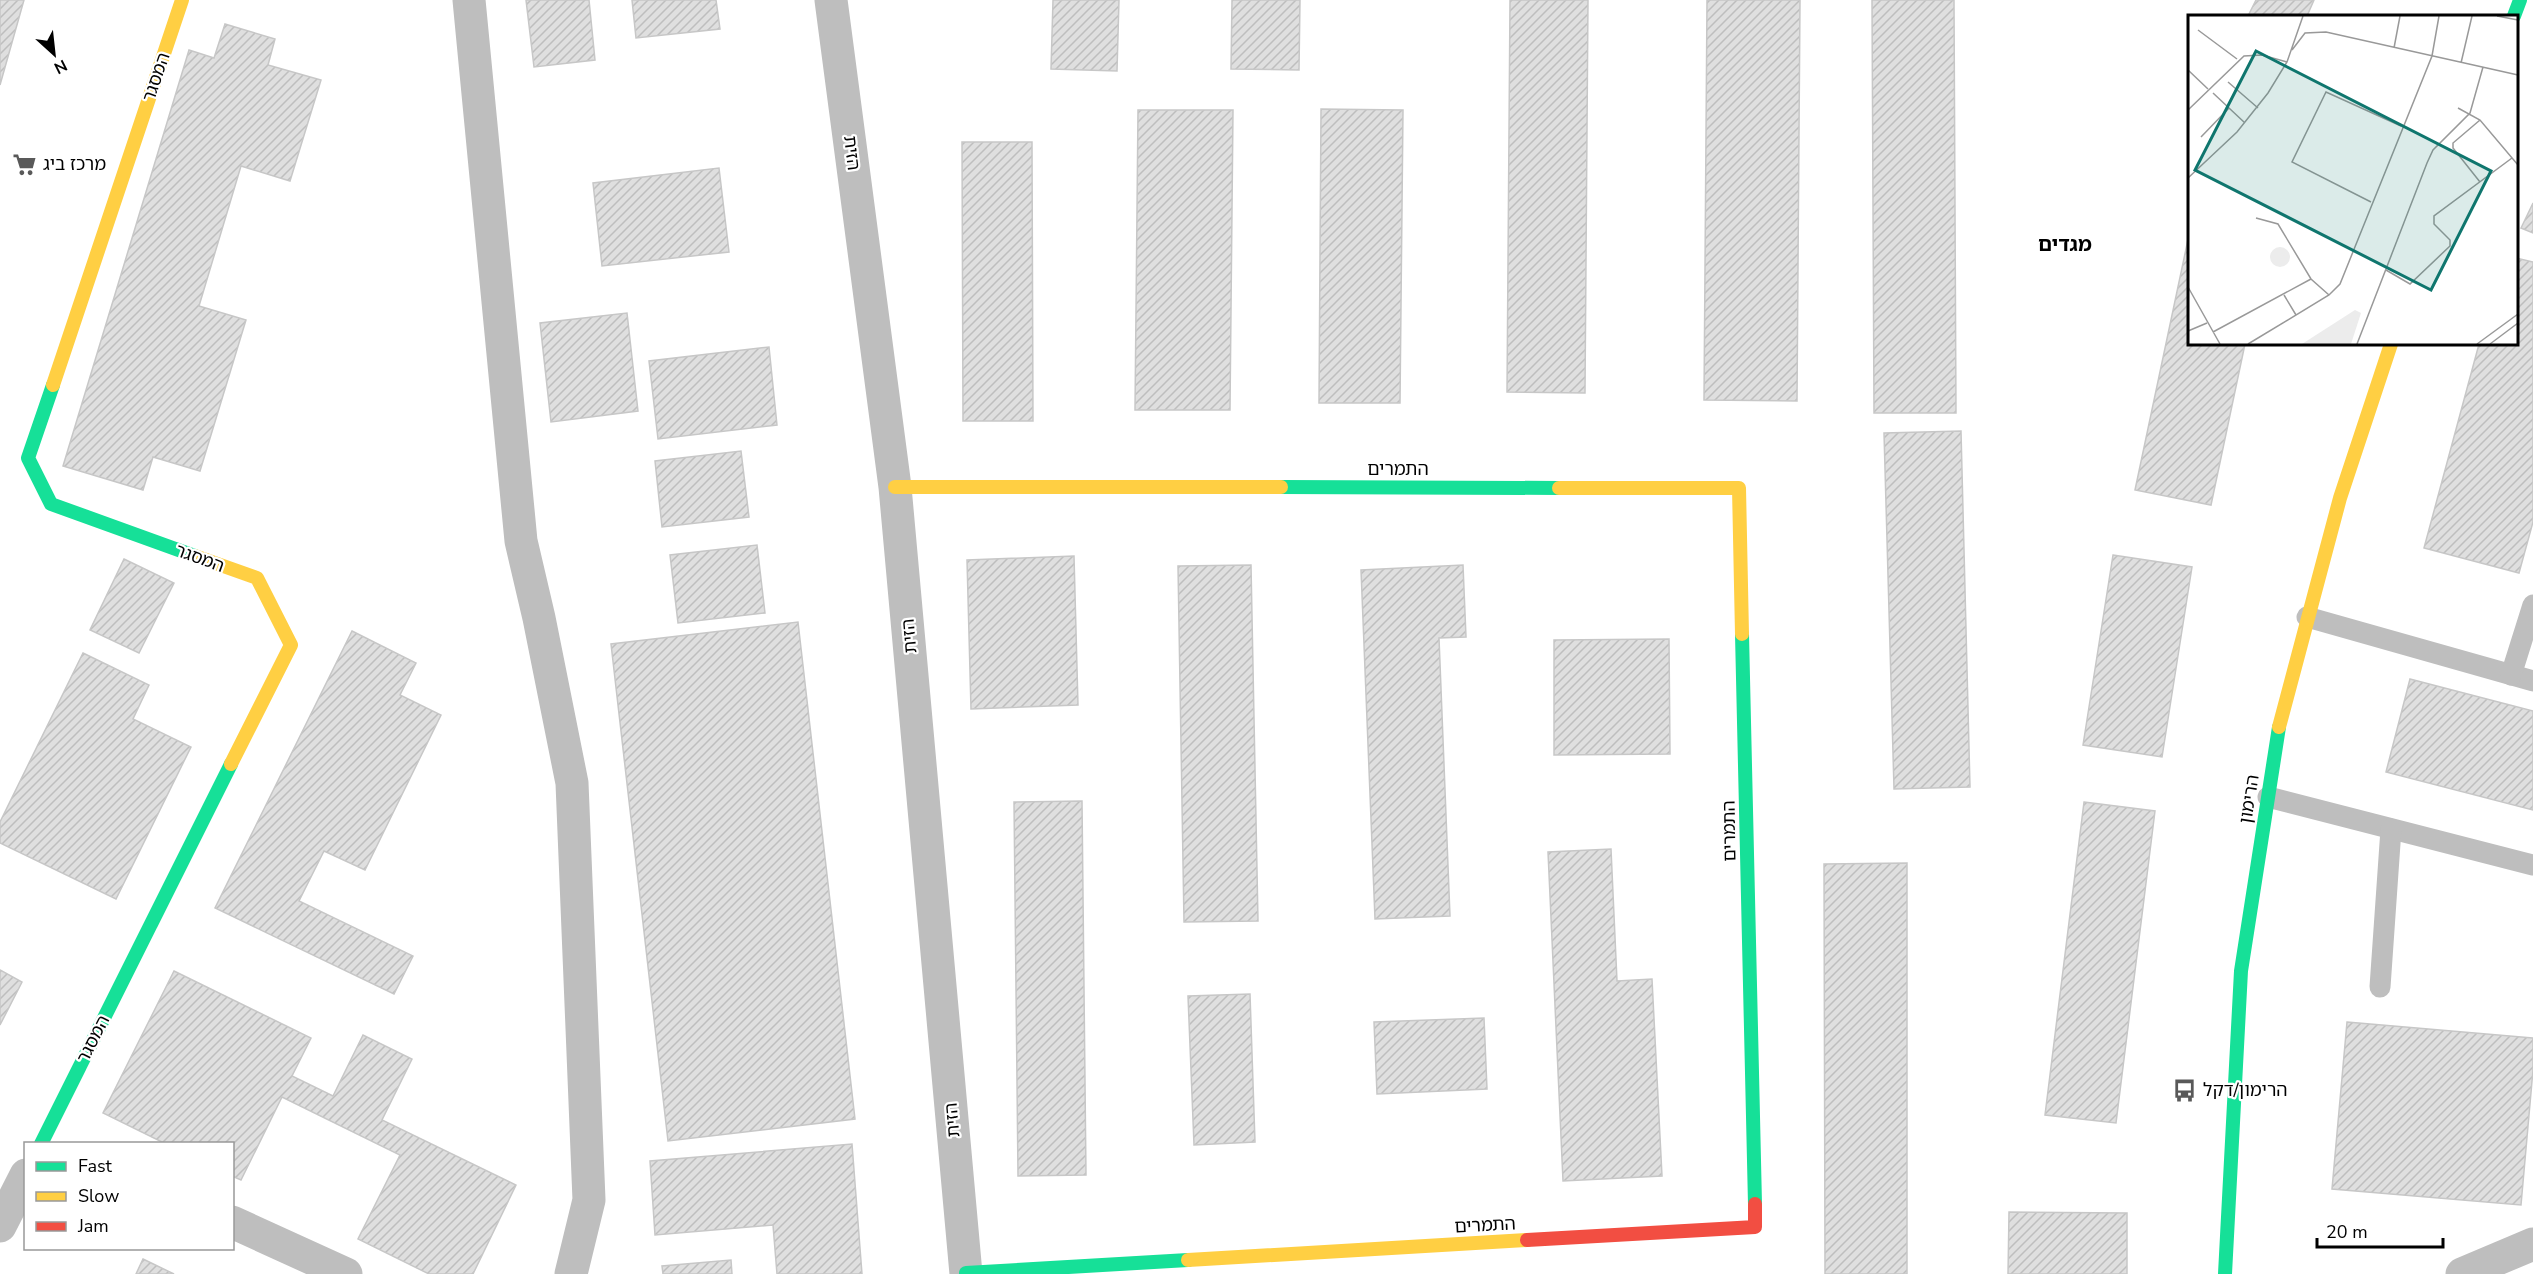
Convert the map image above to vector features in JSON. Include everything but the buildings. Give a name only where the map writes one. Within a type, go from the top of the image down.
[{"type":"street","name":"המסגר","points":[[49,1141],[291,645],[257,578],[51,504],[28,458],[182,0]]},
{"type":"street","points":[[469,0],[520,541],[539,618],[572,783],[589,1200],[571,1274]]},
{"type":"street","name":"הזית","points":[[831,0],[895,487],[966,1273]]},
{"type":"street","points":[[2514,15],[2520,0]]},
{"type":"street","name":"הרימון","points":[[2224,1274],[2241,972],[2281,712],[2340,498],[2391,345]]},
{"type":"street","name":"התמרים","points":[[895,487],[1739,488],[1755,1227],[1276,1264],[966,1273]]},
{"type":"street","points":[[0,1226],[24,1179]]},
{"type":"street","points":[[234,1223],[346,1274]]},
{"type":"street","points":[[2462,1274],[2533,1244]]},
{"type":"lane","points":[[2511,675],[2533,605]]},
{"type":"lane","points":[[2307,617],[2533,681]]},
{"type":"lane","points":[[2268,797],[2533,865]]},
{"type":"lane","points":[[2380,987],[2391,829]]},
{"type":"traffic: fast","points":[[2514,15],[2520,0]]},
{"type":"traffic: fast","points":[[53,385],[28,458],[51,504],[195,556]]},
{"type":"traffic: fast","points":[[1281,487],[1559,488]]},
{"type":"traffic: fast","points":[[1742,634],[1755,1204]]},
{"type":"traffic: fast","points":[[2225,1274],[2241,971],[2279,727]]},
{"type":"traffic: fast","points":[[42,1142],[231,764]]},
{"type":"traffic: fast","points":[[966,1273],[1188,1260]]},
{"type":"traffic: slow","points":[[53,385],[182,0]]},
{"type":"traffic: slow","points":[[2279,727],[2340,498],[2391,345]]},
{"type":"traffic: slow","points":[[895,487],[1281,487]]},
{"type":"traffic: slow","points":[[1559,488],[1739,488],[1742,634]]},
{"type":"traffic: slow","points":[[195,556],[257,578],[291,645],[231,764]]},
{"type":"traffic: slow","points":[[1188,1260],[1527,1240]]},
{"type":"traffic: jam","points":[[1527,1240],[1755,1227],[1755,1204]]},
{"type":"place","name":"מרכז ביג","points":[[25,164]]},
{"type":"place","name":"הרימון/דקל","points":[[2185,1090]]},
{"type":"district","name":"מגדים","points":[[2065,244]]}]
